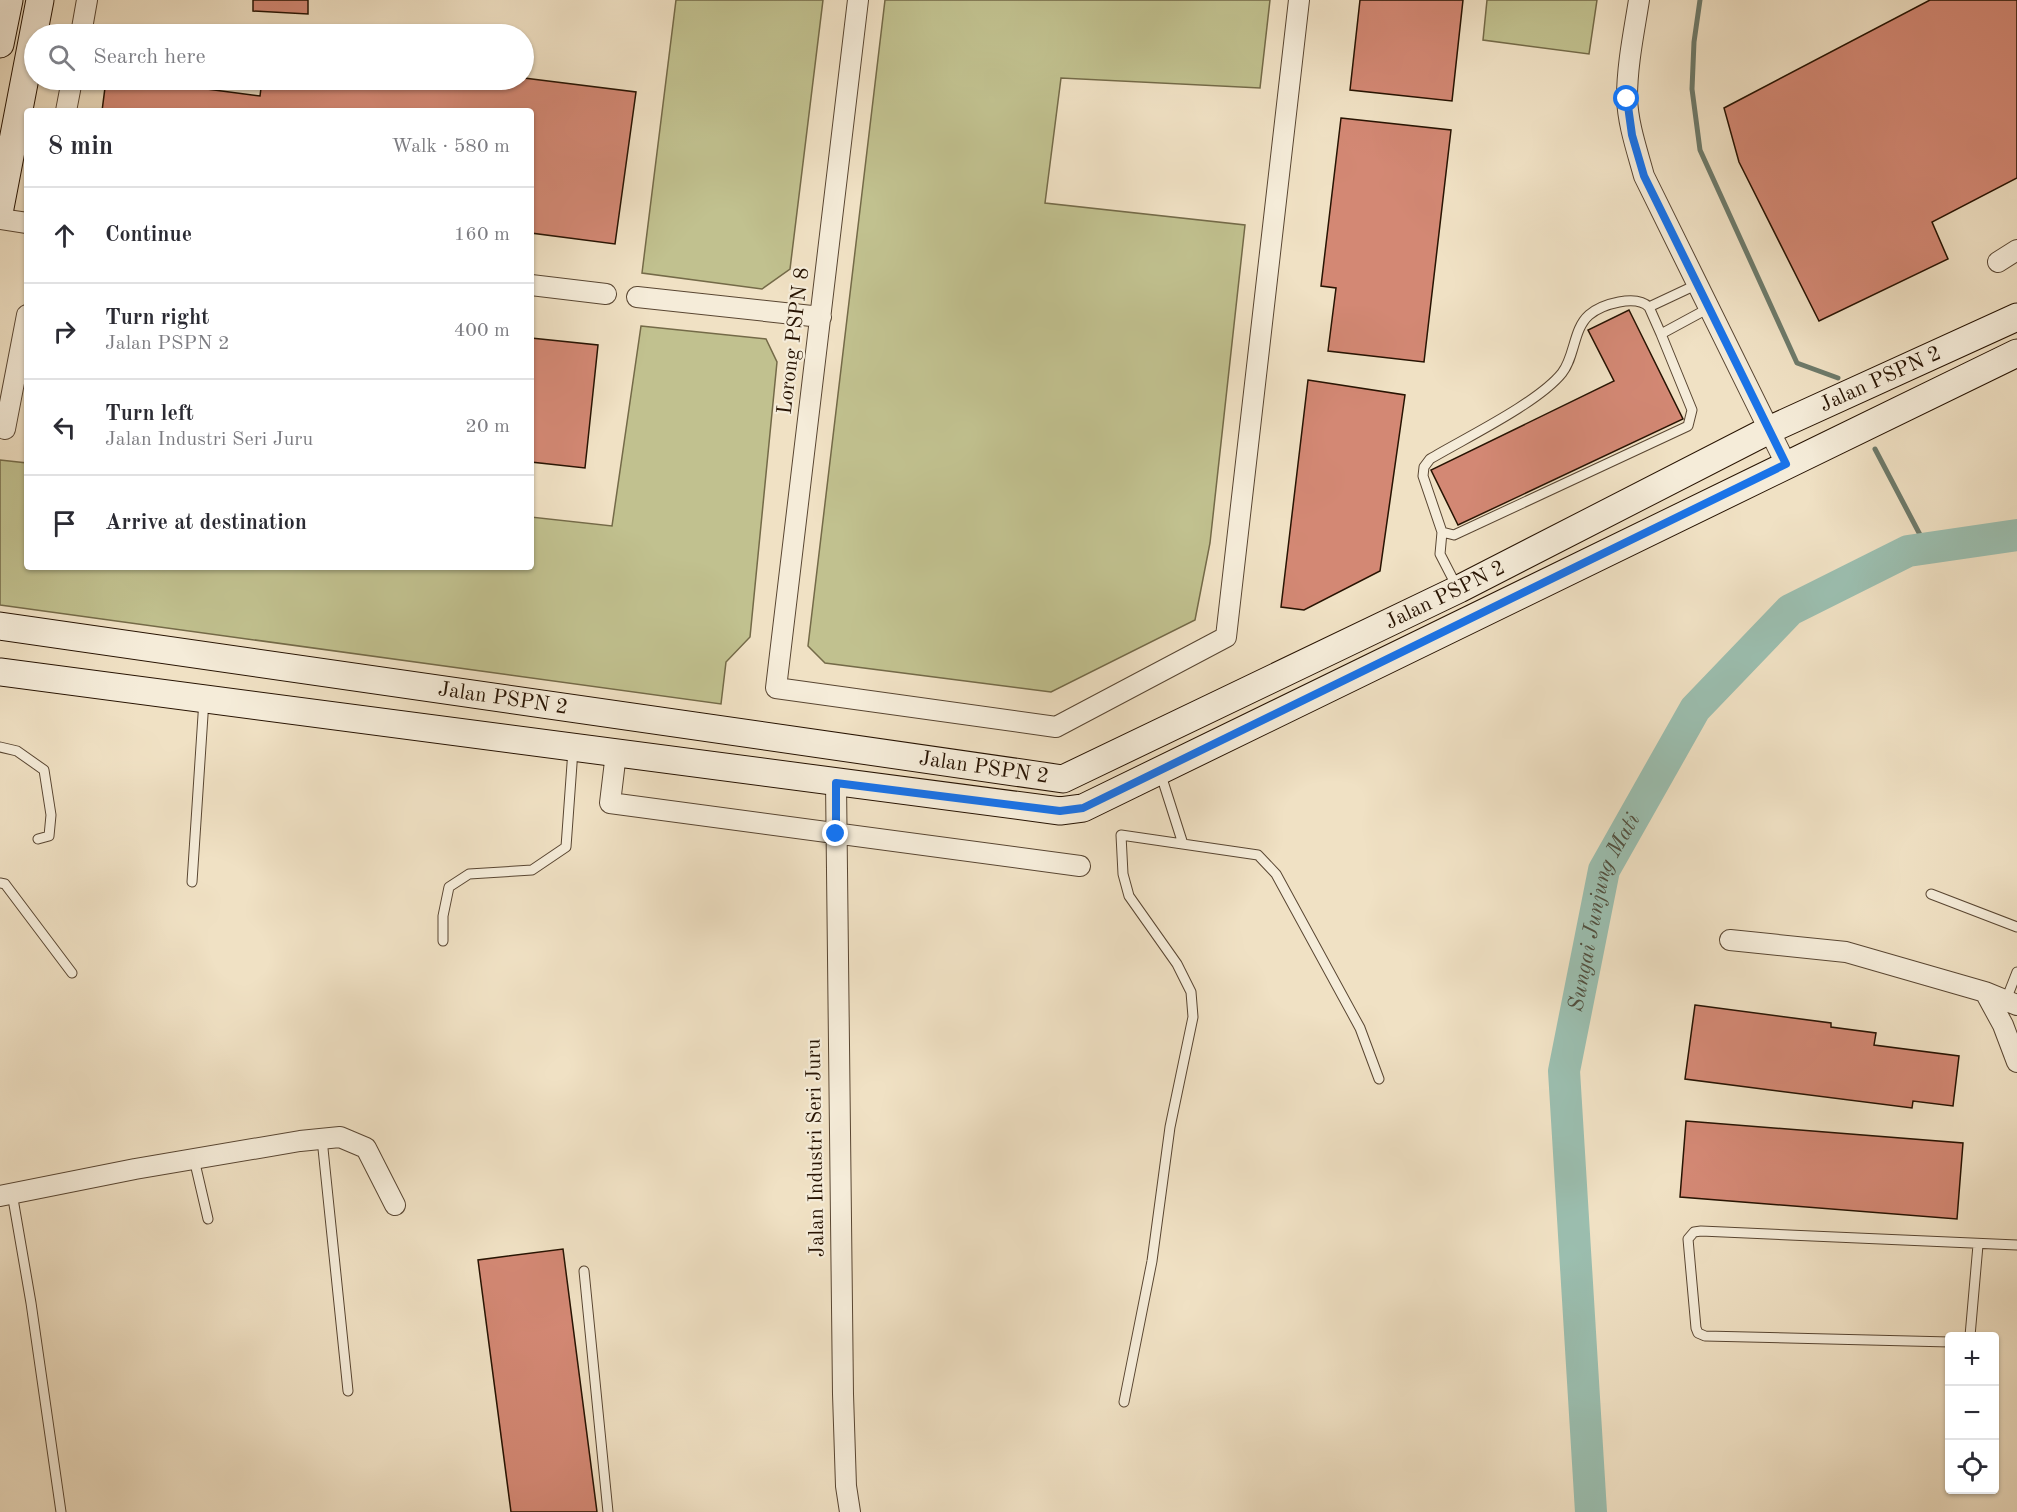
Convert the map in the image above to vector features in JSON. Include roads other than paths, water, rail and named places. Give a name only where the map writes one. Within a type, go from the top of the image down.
[{"type":"street","points":[[0,44],[9,0]]},
{"type":"street","points":[[31,24],[35,0]]},
{"type":"street","points":[[83,24],[87,0]]},
{"type":"street","name":"Lorong PSPN 8","points":[[858,0],[776,688],[1056,727],[1226,637],[1299,0]]},
{"type":"street","points":[[1639,0],[1629,61],[1627,99],[1632,135],[1644,176],[1786,464]]},
{"type":"street","points":[[0,208],[24,65]]},
{"type":"street","points":[[67,108],[70,90]]},
{"type":"street","points":[[0,219],[24,223]]},
{"type":"street","points":[[1998,262],[2017,250]]},
{"type":"street","points":[[534,285],[606,294]]},
{"type":"street","points":[[637,297],[821,317]]},
{"type":"street","name":"Jalan PSPN 2","points":[[0,626],[1063,779],[1459,589],[1770,430],[2017,317]]},
{"type":"street","points":[[5,429],[24,331]]},
{"type":"street","name":"Jalan PSPN 2","points":[[0,672],[836,783],[1060,811],[1083,808],[2017,353]]},
{"type":"street","points":[[616,753],[610,803],[1080,866]]},
{"type":"street","name":"Jalan Industri Seri Juru","points":[[836,783],[843,1394],[846,1486],[850,1512]]},
{"type":"street","points":[[1730,940],[1846,951],[1985,992],[2012,1003]]},
{"type":"street","points":[[1985,992],[2003,1025],[2017,1062]]},
{"type":"street","points":[[6,1194],[194,1159],[340,1137],[366,1148],[395,1205]]},
{"type":"lane","points":[[1649,307],[1698,285]]},
{"type":"lane","points":[[1442,532],[1454,535],[1688,426],[1692,410],[1649,307],[1640,300],[1632,300],[1590,315],[1582,324],[1572,355],[1563,372],[1546,389],[1430,459],[1424,466],[1423,476],[1442,532],[1440,554],[1459,589]]},
{"type":"lane","points":[[1661,334],[1709,308]]},
{"type":"lane","points":[[192,882],[204,698]]},
{"type":"lane","points":[[0,747],[16,751],[44,770],[51,815],[49,836],[38,839]]},
{"type":"lane","points":[[442,941],[442,916],[449,887],[469,874],[532,870],[566,847],[573,748]]},
{"type":"lane","points":[[1159,770],[1183,844]]},
{"type":"lane","points":[[1124,1402],[1152,1261],[1170,1127],[1193,1017],[1191,992],[1177,964],[1129,896],[1123,874],[1121,835],[1258,855],[1276,874],[1360,1028],[1379,1079]]},
{"type":"lane","points":[[0,883],[5,884],[72,973]]},
{"type":"lane","points":[[1931,894],[2017,927]]},
{"type":"lane","points":[[2012,1003],[2017,972]]},
{"type":"lane","points":[[322,1139],[348,1391]]},
{"type":"lane","points":[[194,1159],[208,1220]]},
{"type":"lane","points":[[6,1194],[31,1303],[61,1512]]},
{"type":"lane","points":[[1945,1342],[1705,1336],[1698,1333],[1696,1328],[1688,1239],[1694,1232],[1701,1231],[2017,1245]]},
{"type":"lane","points":[[1970,1332],[1978,1245]]},
{"type":"lane","points":[[584,1271],[608,1512]]},
{"type":"waterway","points":[[1700,0],[1694,42],[1692,89],[1700,150],[1797,363],[1838,378]]},
{"type":"waterway","points":[[1875,449],[1927,548]]},
{"type":"waterway","name":"Sungai Junjung Mati","points":[[1591,1512],[1564,1071],[1604,870],[1695,709],[1790,610],[1908,551],[2017,535]]}]
